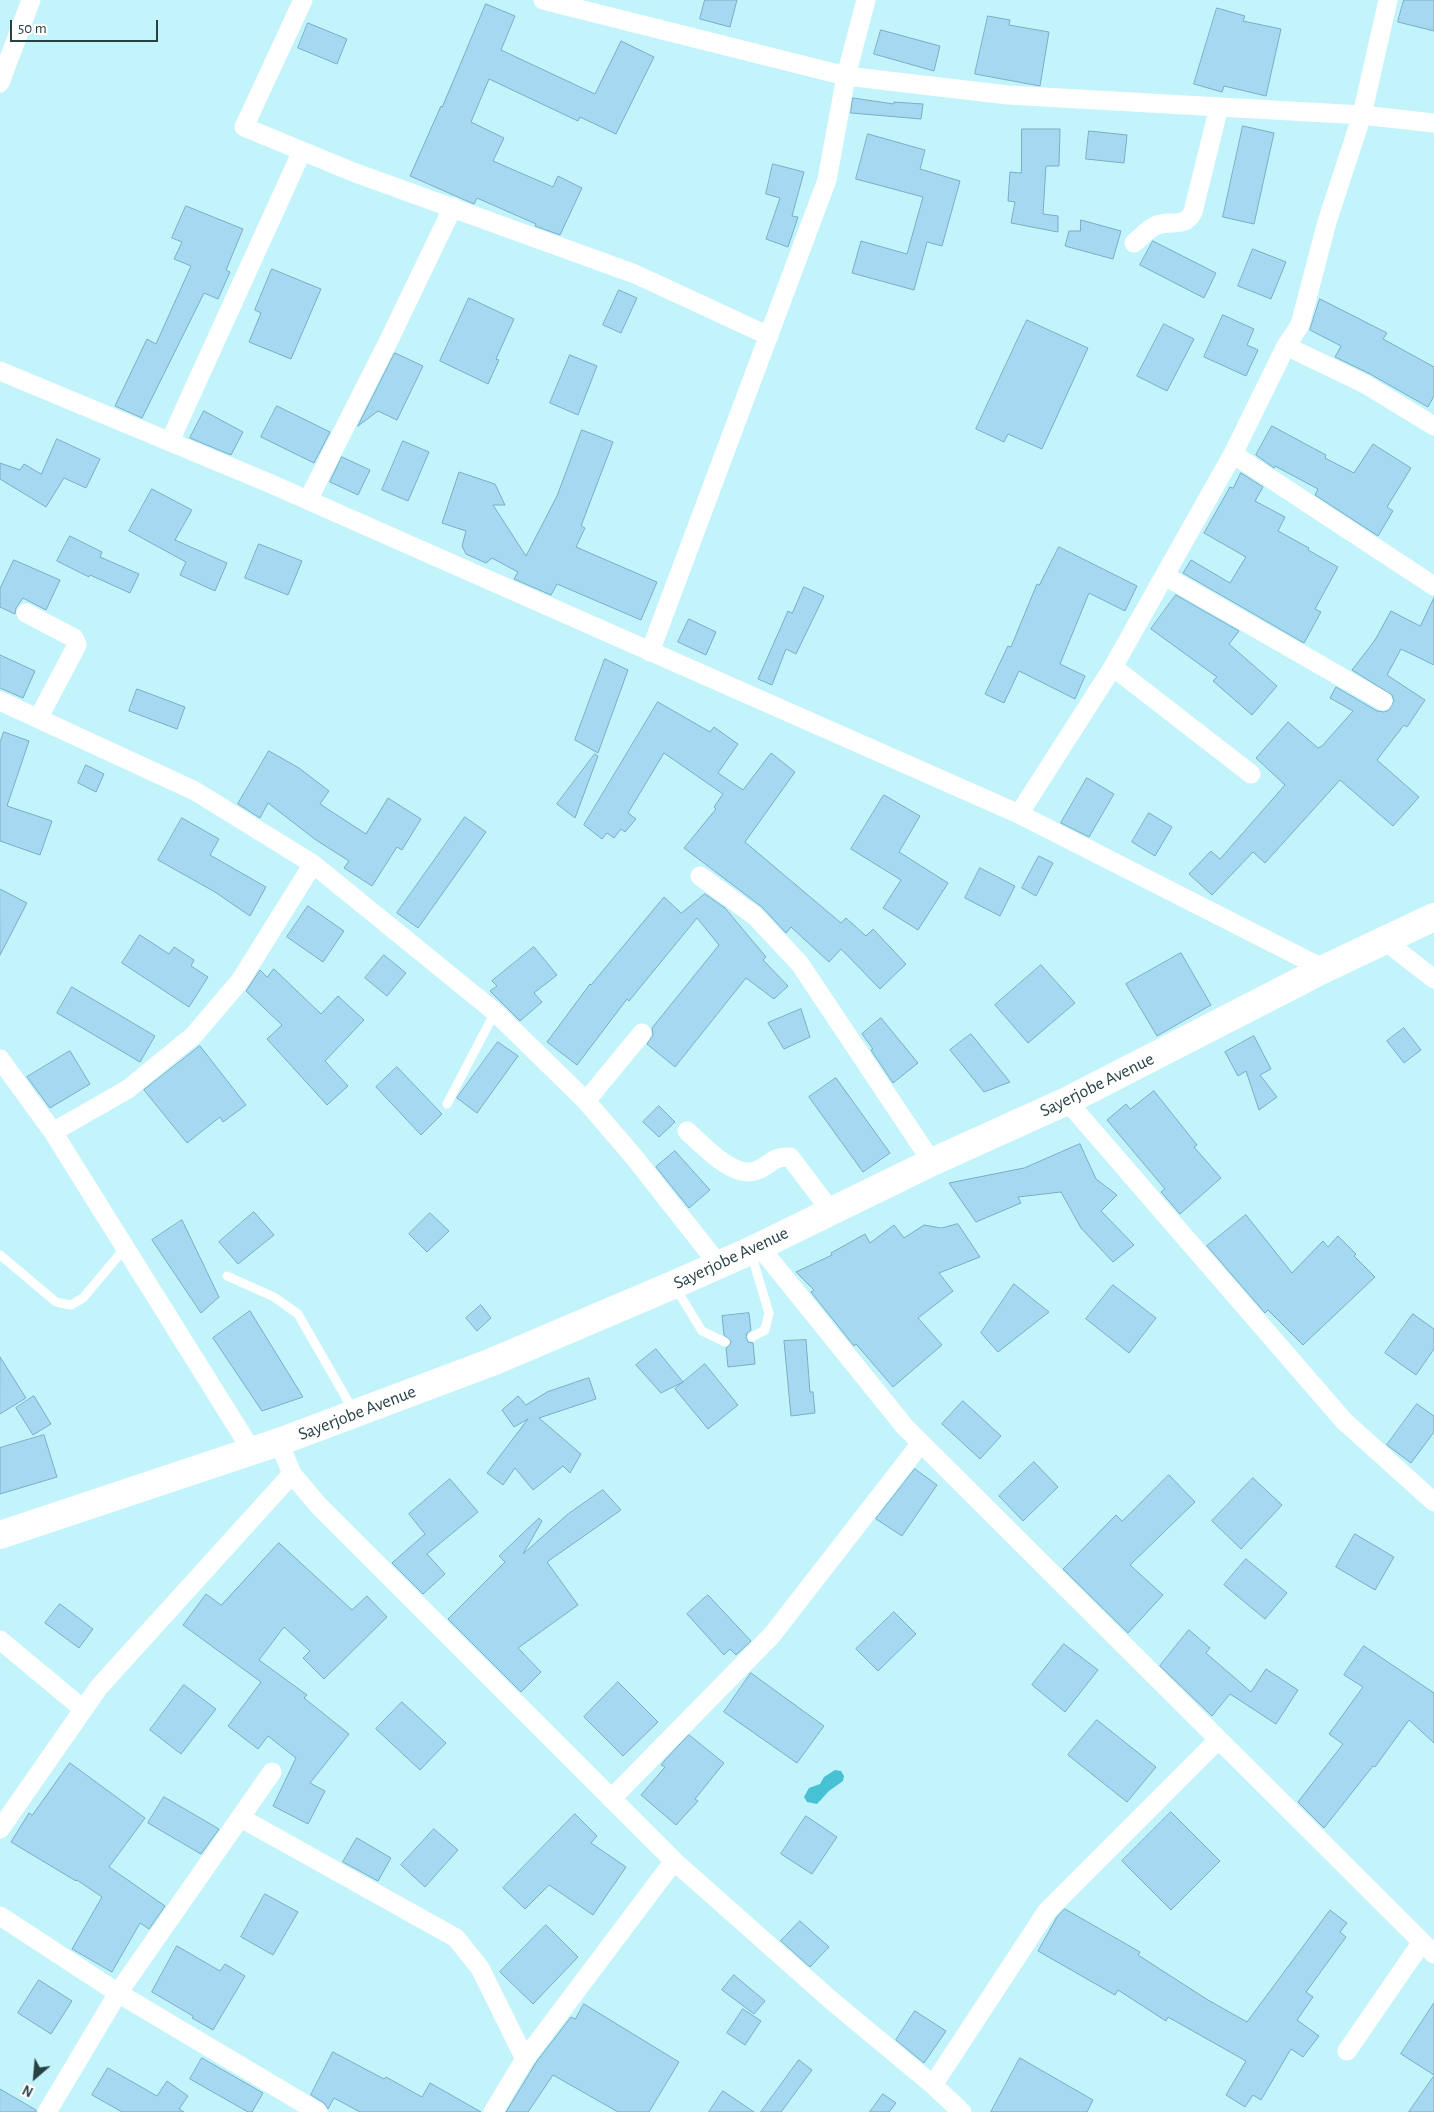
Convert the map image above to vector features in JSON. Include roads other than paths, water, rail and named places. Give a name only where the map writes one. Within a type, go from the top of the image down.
[{"type":"main road","name":"Sayerjobe Avenue","points":[[0,1535],[279,1442],[492,1362],[673,1285],[755,1248],[932,1162],[1067,1101],[1324,969],[1434,916]]},
{"type":"street","points":[[0,83],[31,0]]},
{"type":"street","points":[[303,0],[244,126],[353,172],[635,274],[769,336]]},
{"type":"street","points":[[543,0],[846,76],[1008,95],[1362,115],[1434,123]]},
{"type":"street","points":[[650,652],[827,180],[846,76],[866,0]]},
{"type":"street","points":[[1019,814],[1113,667],[1233,454],[1286,346],[1300,325],[1327,222],[1362,115],[1388,0]]},
{"type":"street","points":[[1134,243],[1157,225],[1185,222],[1190,219],[1194,212],[1219,107]]},
{"type":"street","points":[[170,442],[302,151]]},
{"type":"street","points":[[308,500],[385,349],[453,207]]},
{"type":"street","points":[[1286,346],[1365,384],[1434,426]]},
{"type":"street","points":[[0,371],[308,500],[1019,814],[1324,969]]},
{"type":"street","points":[[1233,454],[1434,586]]},
{"type":"street","points":[[1165,576],[1383,701]]},
{"type":"street","points":[[26,613],[74,638],[77,646],[39,718]]},
{"type":"street","points":[[1113,667],[1251,774]]},
{"type":"street","points":[[0,701],[195,791],[313,864],[495,1012],[586,1100],[634,1157],[718,1265]]},
{"type":"street","points":[[53,1132],[128,1089],[194,1035],[240,982],[313,864]]},
{"type":"street","points":[[700,876],[755,916],[800,964],[932,1162]]},
{"type":"street","points":[[1385,940],[1434,979]]},
{"type":"street","points":[[586,1100],[642,1033]]},
{"type":"street","points":[[0,1059],[6,1079],[53,1132],[252,1451]]},
{"type":"street","points":[[1067,1101],[1344,1421],[1434,1502]]},
{"type":"street","points":[[687,1131],[719,1160],[742,1173],[755,1171],[779,1156],[790,1157],[831,1211]]},
{"type":"street","points":[[755,1248],[905,1428],[1428,1948],[1347,2050]]},
{"type":"street","points":[[279,1442],[292,1474],[319,1506],[674,1861],[832,2001],[933,2085],[962,2112]]},
{"type":"street","points":[[611,1799],[772,1635],[921,1443]]},
{"type":"street","points":[[0,1829],[99,1687],[292,1474]]},
{"type":"street","points":[[0,1640],[83,1709]]},
{"type":"street","points":[[933,2085],[1047,1911],[1218,1740]]},
{"type":"street","points":[[47,2112],[118,1993],[272,1772]]},
{"type":"street","points":[[241,1818],[456,1938],[480,1968],[525,2059]]},
{"type":"street","points":[[493,2112],[525,2059],[674,1861]]},
{"type":"street","points":[[0,1916],[118,1993],[318,2112]]},
{"type":"lane","points":[[447,1104],[495,1012]]},
{"type":"lane","points":[[0,1255],[56,1302],[71,1305],[83,1298],[125,1248]]},
{"type":"lane","points":[[752,1337],[765,1330],[769,1313],[755,1248]]},
{"type":"lane","points":[[227,1276],[274,1298],[298,1314],[355,1413]]},
{"type":"lane","points":[[673,1285],[702,1331],[725,1342]]},
{"type":"water","points":[[835,1770],[841,1771],[844,1776],[843,1781],[829,1791],[817,1804],[807,1802],[804,1797],[809,1788],[820,1784],[824,1777]]}]
